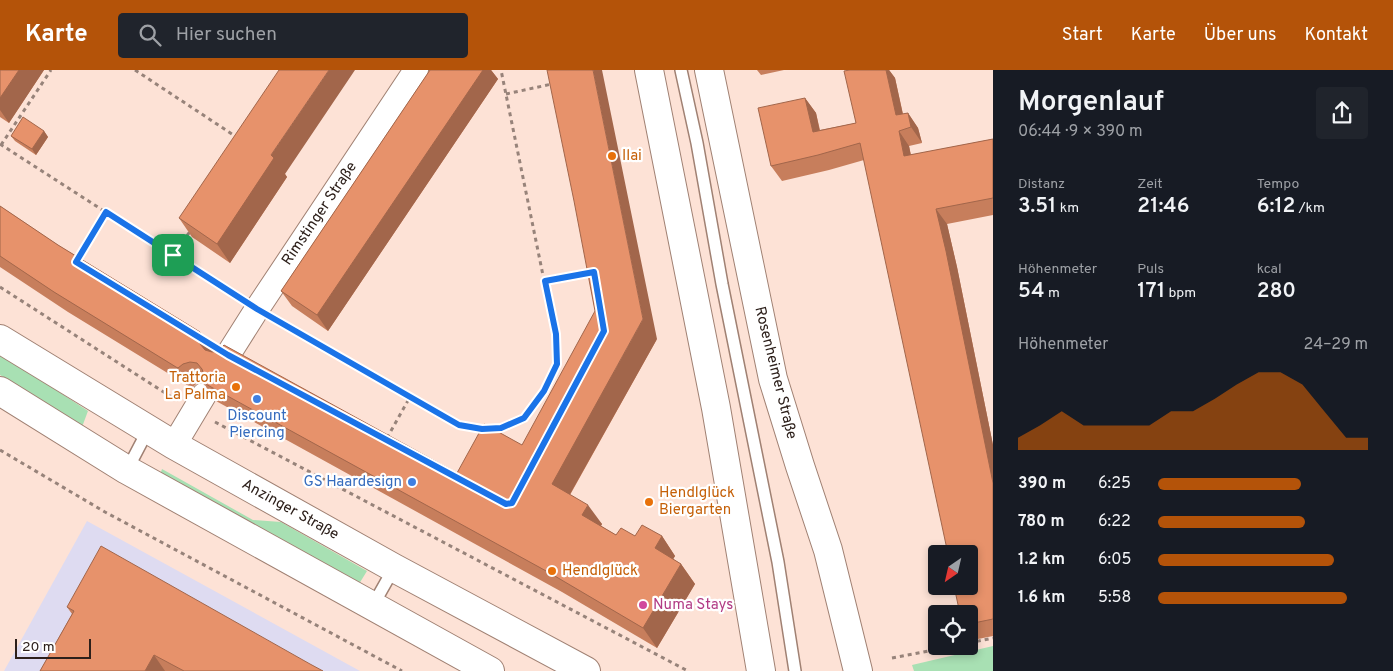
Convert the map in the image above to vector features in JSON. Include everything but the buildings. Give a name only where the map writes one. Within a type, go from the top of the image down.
[{"type":"main road","points":[[649,70],[716,408],[761,671]]},
{"type":"main road","name":"Rosenheimer Straße","points":[[709,70],[773,379],[828,550],[858,671]]},
{"type":"main road","name":"Anzinger Straße","points":[[0,339],[174,445],[394,568],[586,671]]},
{"type":"main road","points":[[0,391],[127,470],[490,671]]},
{"type":"street","name":"Rimstinger Straße","points":[[226,358],[416,70]]},
{"type":"street","points":[[174,445],[199,403]]},
{"type":"lane","name":"Rosenheimer Straße","points":[[681,70],[697,143],[722,284],[778,562],[795,671]]},
{"type":"lane","points":[[127,470],[148,430]]},
{"type":"lane","points":[[372,607],[394,568]]},
{"type":"path","points":[[51,70],[1,145],[257,309],[459,425],[482,429],[501,428],[524,418],[544,391],[557,364],[556,334],[501,70]]},
{"type":"path","points":[[135,70],[241,140]]},
{"type":"path","points":[[506,94],[557,82]]},
{"type":"path","points":[[76,262],[106,212]]},
{"type":"path","points":[[173,255],[195,224]]},
{"type":"path","points":[[545,281],[594,272]]},
{"type":"path","points":[[0,287],[199,403],[688,671]]},
{"type":"path","points":[[544,391],[551,394]]},
{"type":"path","points":[[386,440],[410,397]]},
{"type":"path","points":[[501,428],[502,435]]},
{"type":"path","points":[[0,450],[104,512],[402,671]]},
{"type":"path","points":[[978,641],[993,638]]},
{"type":"path","points":[[892,658],[928,651]]},
{"type":"shaded area","points":[[87,521],[360,671],[4,671]]},
{"type":"green space","points":[[0,353],[88,411],[82,427],[0,375]]},
{"type":"green space","points":[[162,469],[253,520],[281,522],[367,571],[359,584],[160,475]]},
{"type":"green space","points":[[993,646],[993,671],[914,671],[912,665],[955,655],[978,655],[978,650]]},
{"type":"place","name":"Ilai","points":[[612,156]]},
{"type":"place","name":"Trattoria La Palma","points":[[236,387]]},
{"type":"place","name":"Discount Piercing","points":[[257,399]]},
{"type":"place","name":"GS Haardesign","points":[[412,482]]},
{"type":"place","name":"Hendlglück Biergarten","points":[[649,502]]},
{"type":"place","name":"Hendlglück","points":[[552,571]]},
{"type":"place","name":"Numa Stays","points":[[643,605]]},
{"type":"route","points":[[106,212],[173,255],[257,309],[459,425],[482,429],[501,428],[524,418],[544,391],[557,364],[556,334],[545,281],[594,272],[604,331],[512,503],[506,504],[228,355],[76,262],[106,212]]}]
